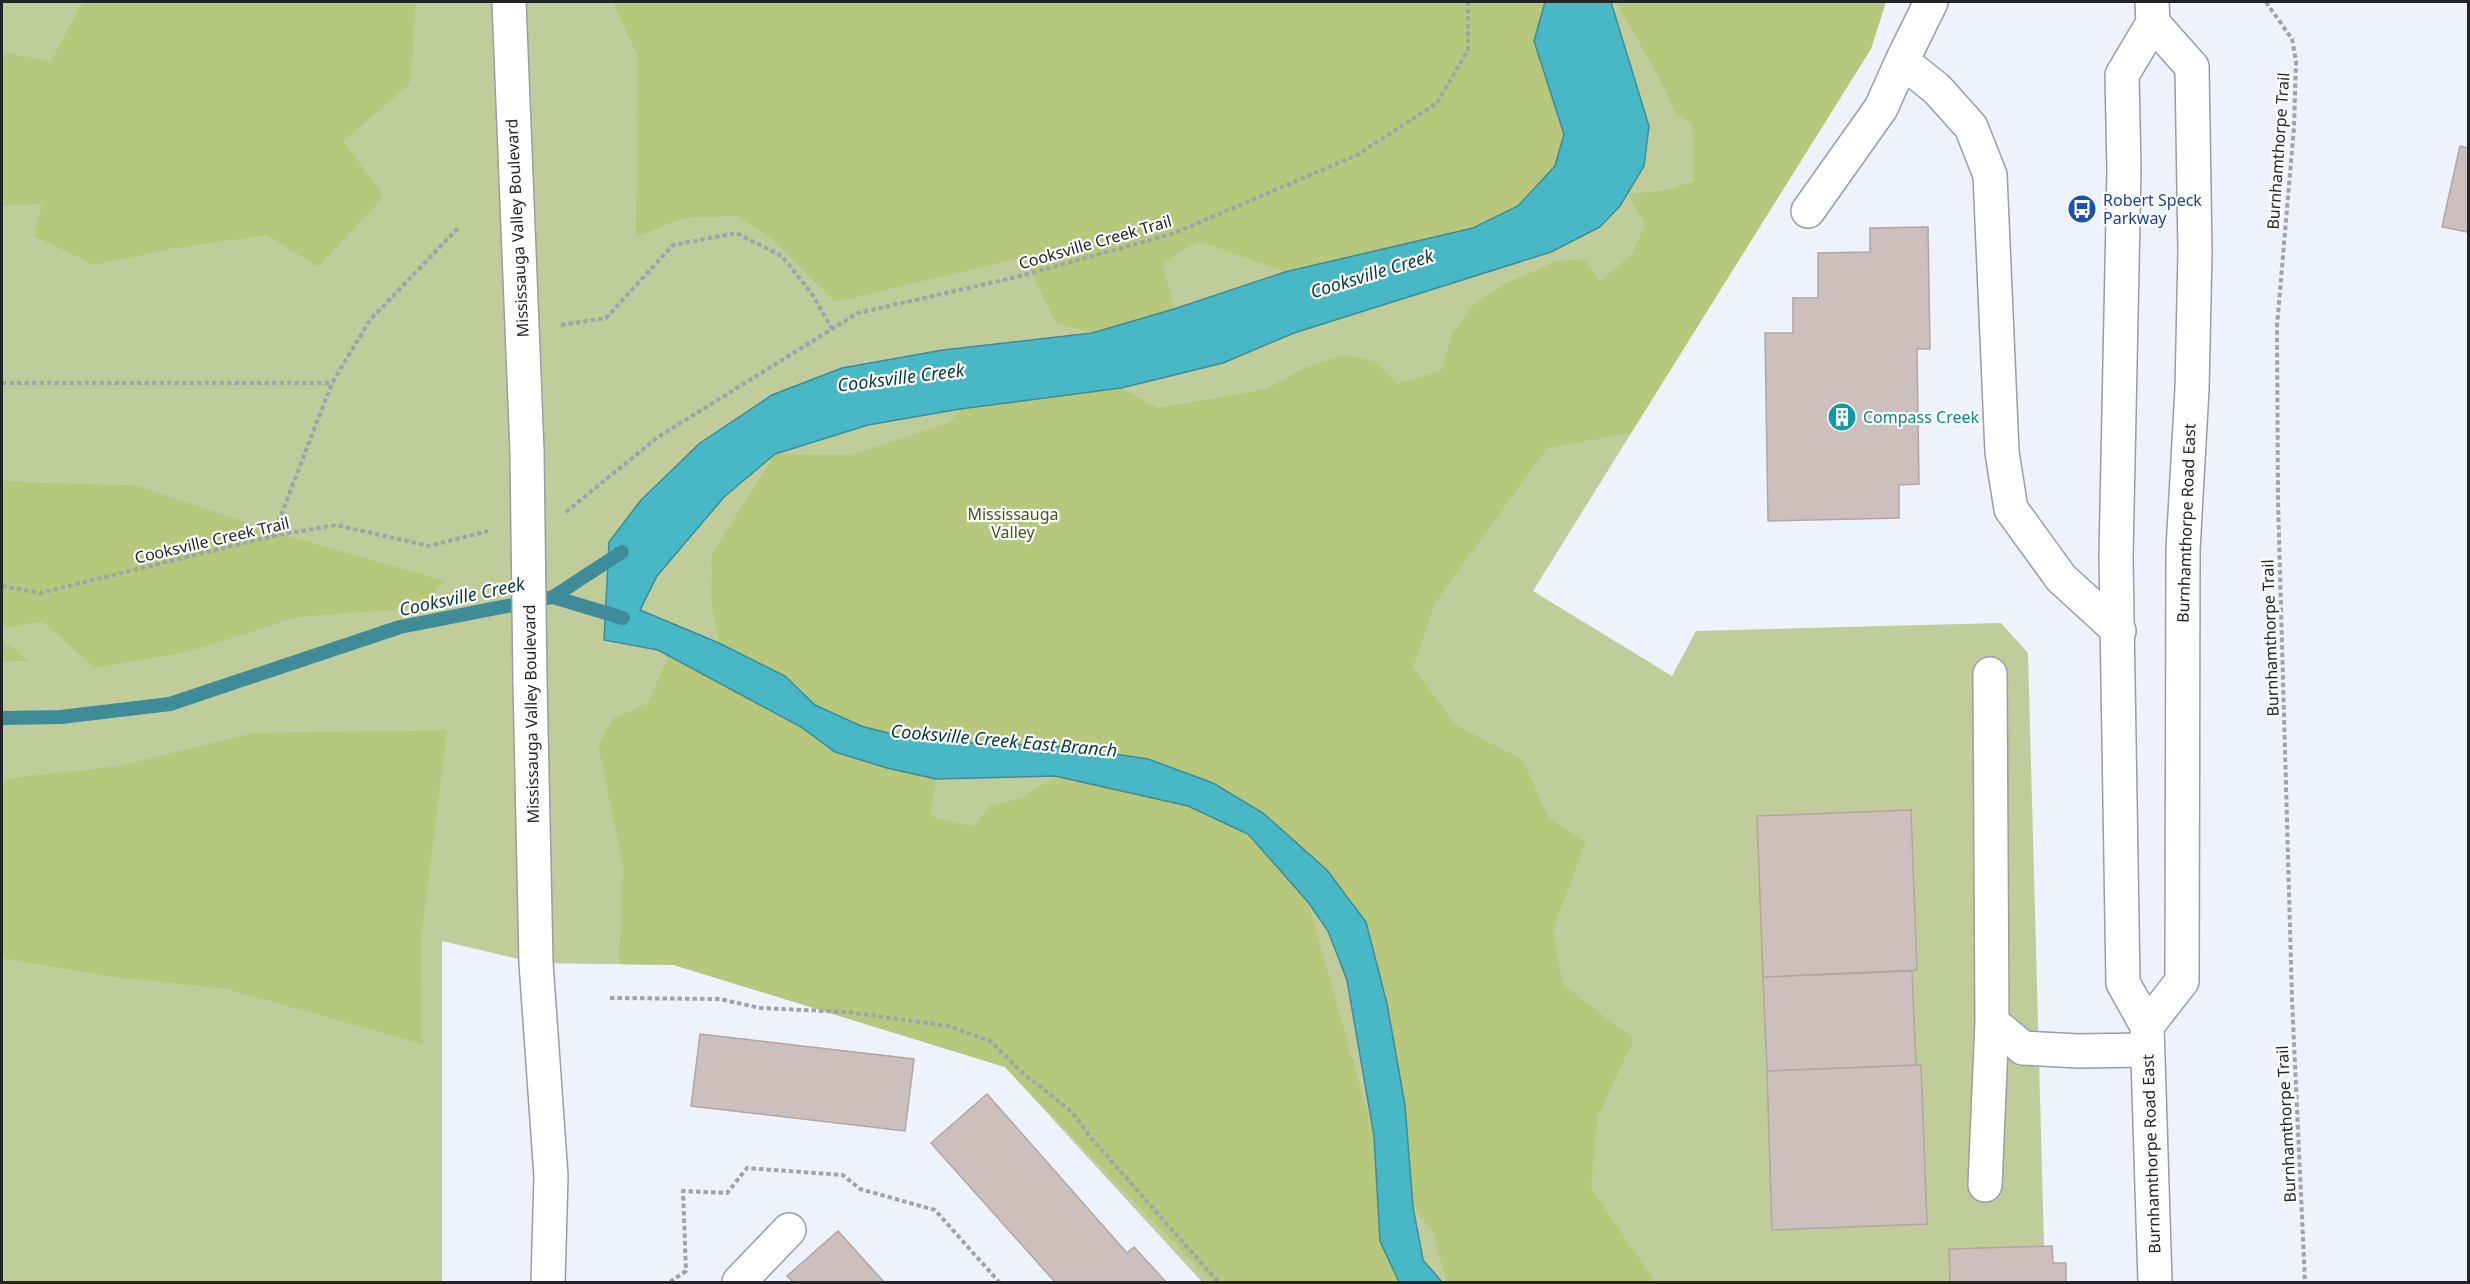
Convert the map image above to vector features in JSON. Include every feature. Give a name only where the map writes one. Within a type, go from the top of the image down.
[{"type":"main road","name":"Mississauga Valley Boulevard","points":[[508,2],[527,451],[536,963],[551,1176],[548,1282]]},
{"type":"main road","points":[[1808,211],[1881,108],[1931,2]]},
{"type":"main road","name":"Burnhamthorpe Road East","points":[[2147,1038],[2182,981],[2183,550],[2192,389],[2195,252],[2192,67],[2153,12],[2122,75],[2124,170],[2116,557],[2123,983],[2147,1038],[2155,1282]]},
{"type":"main road","points":[[1902,61],[1937,89],[1971,127],[1990,175],[2002,452],[2011,509],[2061,578],[2119,631]]},
{"type":"main road","points":[[1985,1185],[1992,1022],[1990,674]]},
{"type":"main road","points":[[1992,1022],[2023,1048],[2078,1052],[2147,1038]]},
{"type":"main road","points":[[739,1282],[789,1230]]},
{"type":"path","name":"Cooksville Creek Trail","points":[[658,437],[858,313],[1017,278],[1172,234],[1357,155],[1437,103],[1468,50],[1468,2]]},
{"type":"path","name":"Burnhamthorpe Trail","points":[[2266,2],[2292,39],[2296,61],[2294,127],[2277,326],[2278,489],[2292,999],[2305,1282]]},
{"type":"path","points":[[273,536],[332,383],[370,320],[460,226]]},
{"type":"path","points":[[522,331],[606,318],[673,245],[736,233],[783,256],[812,294],[832,329]]},
{"type":"path","points":[[2,383],[332,383]]},
{"type":"path","name":"Cooksville Creek Trail","points":[[2,586],[40,593],[273,536],[336,525],[429,546]]},
{"type":"path","points":[[610,998],[720,999],[760,1008],[847,1012],[948,1026],[990,1041],[1024,1074],[1072,1112],[1092,1139],[1218,1282]]},
{"type":"path","points":[[670,1282],[686,1271],[683,1191],[727,1193],[747,1168],[843,1175],[860,1189],[935,1210],[999,1282]]},
{"type":"green space","name":"Mississauga Valley","points":[[2,2],[1868,2],[1837,102],[1533,591],[1672,676],[1696,631],[2001,623],[2028,653],[2045,1282],[1202,1282],[1005,1067],[674,965],[536,963],[442,941],[442,1282],[2,1282]]},
{"type":"green space","points":[[83,2],[416,2],[410,84],[343,141],[384,196],[318,267],[267,235],[175,248],[94,265],[34,236],[42,204],[2,206],[2,52],[51,61]]},
{"type":"green space","points":[[613,2],[1545,2],[1534,41],[1564,133],[1555,166],[1518,206],[1473,228],[1285,272],[1198,241],[1163,264],[1174,309],[1092,333],[1056,323],[1024,257],[835,302],[774,241],[738,216],[684,218],[636,237],[637,54]]},
{"type":"green space","points":[[1616,2],[1886,2],[1871,49],[1631,433],[1547,448],[1435,603],[1413,667],[1456,725],[1523,760],[1548,817],[1586,842],[1553,930],[1563,985],[1634,1039],[1598,1116],[1591,1188],[1655,1282],[1447,1282],[1432,1230],[1413,1207],[1405,1105],[1387,1004],[1366,922],[1327,870],[1148,759],[1068,747],[915,740],[861,726],[815,705],[778,673],[719,643],[711,601],[712,554],[775,454],[851,455],[951,422],[960,409],[1121,388],[1158,408],[1266,389],[1304,368],[1343,355],[1374,361],[1398,384],[1442,370],[1451,336],[1471,307],[1508,282],[1557,261],[1585,259],[1600,281],[1632,254],[1645,224],[1628,194],[1669,190],[1694,181],[1692,125],[1675,113],[1661,81]]},
{"type":"green space","points":[[2,481],[137,486],[291,537],[445,581],[418,608],[298,617],[187,652],[95,668],[43,622],[2,627]]},
{"type":"green space","points":[[2,640],[29,661],[2,662]]},
{"type":"green space","points":[[669,655],[801,727],[835,752],[936,779],[930,816],[973,827],[989,806],[1022,798],[1055,776],[1188,806],[1248,834],[1308,902],[1374,1136],[1380,1241],[1399,1282],[1212,1282],[1005,1067],[674,965],[619,964],[623,866],[598,746],[613,718],[648,703]]},
{"type":"green space","points":[[447,730],[421,937],[422,1044],[227,989],[107,976],[2,958],[2,779],[119,766],[253,733]]},
{"type":"water","points":[[1545,2],[1611,2],[1649,126],[1644,166],[1620,206],[1600,227],[1551,252],[1294,333],[1223,363],[1121,388],[960,409],[868,425],[775,454],[724,497],[657,576],[640,610],[719,643],[785,676],[815,705],[861,726],[915,740],[1068,747],[1148,759],[1213,783],[1263,813],[1327,870],[1366,922],[1387,1004],[1405,1105],[1413,1207],[1423,1260],[1442,1282],[1399,1282],[1380,1241],[1374,1136],[1347,980],[1328,931],[1308,902],[1248,834],[1188,806],[1055,776],[936,779],[887,768],[835,752],[801,727],[658,650],[604,640],[609,542],[641,500],[700,443],[772,395],[842,368],[943,350],[1092,333],[1174,309],[1285,272],[1473,228],[1518,206],[1555,166],[1564,134],[1534,41]]},
{"type":"building","points":[[2460,146],[2468,148],[2468,232],[2442,227]]},
{"type":"building","name":"Compass Creek","points":[[1928,227],[1930,349],[1917,349],[1919,484],[1899,485],[1899,518],[1768,521],[1765,333],[1793,333],[1793,298],[1818,298],[1818,253],[1870,252],[1870,228]]},
{"type":"building","points":[[1911,810],[1917,970],[1763,977],[1757,816]]},
{"type":"building","points":[[1912,971],[1916,1065],[1767,1071],[1763,977]]},
{"type":"building","points":[[700,1034],[914,1059],[905,1131],[691,1106]]},
{"type":"building","points":[[1921,1065],[1927,1224],[1772,1230],[1767,1071]]},
{"type":"building","points":[[987,1094],[1127,1253],[1134,1247],[1166,1282],[1055,1282],[931,1143]]},
{"type":"building","points":[[838,1231],[884,1282],[793,1282],[787,1276]]},
{"type":"building","points":[[2052,1246],[2053,1263],[2066,1263],[2066,1282],[1950,1282],[1949,1249]]},
{"type":"waterway","name":"Cooksville Creek","points":[[2,718],[61,717],[170,704],[400,627],[553,597],[622,552]]},
{"type":"waterway","name":"Cooksville Creek East Branch","points":[[553,597],[623,618]]},
{"type":"place","name":"Robert Speck Parkway","points":[[2082,209]]},
{"type":"place","name":"Compass Creek","points":[[1842,417]]}]
